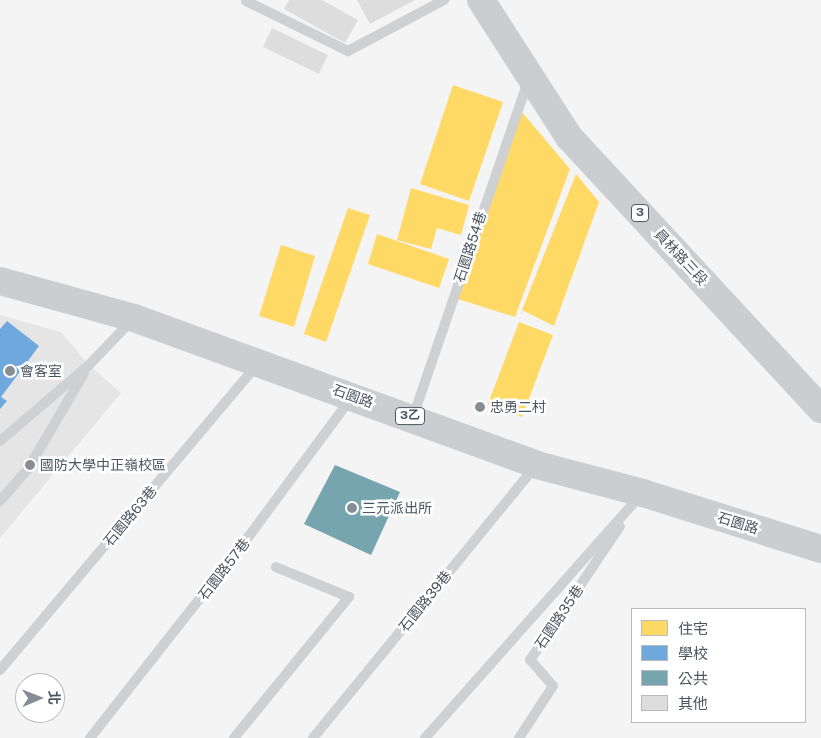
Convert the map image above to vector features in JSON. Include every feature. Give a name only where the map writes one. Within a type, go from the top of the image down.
[{"type":"main road","name":"員林路三段","points":[[481,0],[569,137],[821,409]]},
{"type":"main road","name":"石園路","points":[[0,281],[134,318],[413,417],[537,464],[643,493],[821,549]]},
{"type":"lane","points":[[246,1],[348,51],[444,0]]},
{"type":"lane","name":"石園路54巷","points":[[413,417],[529,77]]},
{"type":"lane","points":[[0,442],[89,365],[134,318]]},
{"type":"lane","points":[[0,660],[259,362]]},
{"type":"lane","name":"石園路63巷","points":[[0,670],[259,362]]},
{"type":"lane","points":[[0,501],[28,469],[89,365]]},
{"type":"lane","name":"石園路57巷","points":[[90,738],[250,536],[353,396]]},
{"type":"lane","name":"石園路39巷","points":[[313,738],[537,464]]},
{"type":"lane","points":[[425,738],[643,493]]},
{"type":"lane","name":"石園路35巷","points":[[519,738],[553,686],[530,660],[643,493]]},
{"type":"lane","points":[[234,738],[349,597],[276,567]]},
{"type":"shaded area","name":"國防大學中正嶺校區","points":[[0,315],[61,332],[89,365],[121,393],[0,538]]},
{"type":"building: 住宅","points":[[453,85],[503,102],[469,201],[420,184]]},
{"type":"building: 住宅","points":[[521,111],[570,169],[515,317],[458,299]]},
{"type":"building: 住宅","points":[[576,174],[599,202],[554,326],[522,310]]},
{"type":"building: 住宅","points":[[411,188],[469,205],[461,235],[437,228],[431,249],[397,240]]},
{"type":"building: 住宅","points":[[348,208],[370,215],[326,342],[304,334]]},
{"type":"building: 住宅","points":[[377,234],[449,259],[439,288],[368,264]]},
{"type":"building: 住宅","points":[[281,245],[315,256],[294,327],[259,316]]},
{"type":"building: 住宅","points":[[519,322],[553,335],[522,417],[488,404]]},
{"type":"building: 學校","name":"會客室","points":[[7,321],[39,346],[1,397],[7,401],[0,409],[0,329]]},
{"type":"building: 公共","name":"三元派出所","points":[[335,465],[400,492],[371,555],[304,524]]},
{"type":"building: 其他","points":[[289,0],[322,0],[358,20],[345,43],[284,9]]},
{"type":"building: 其他","points":[[357,0],[415,0],[370,24]]},
{"type":"building: 其他","points":[[272,28],[328,55],[319,74],[263,47]]},
{"type":"place","name":"會客室","points":[[10,371]]},
{"type":"place","name":"忠勇二村","points":[[480,407]]},
{"type":"place","name":"國防大學中正嶺校區","points":[[30,465]]},
{"type":"place","name":"三元派出所","points":[[352,508]]}]
